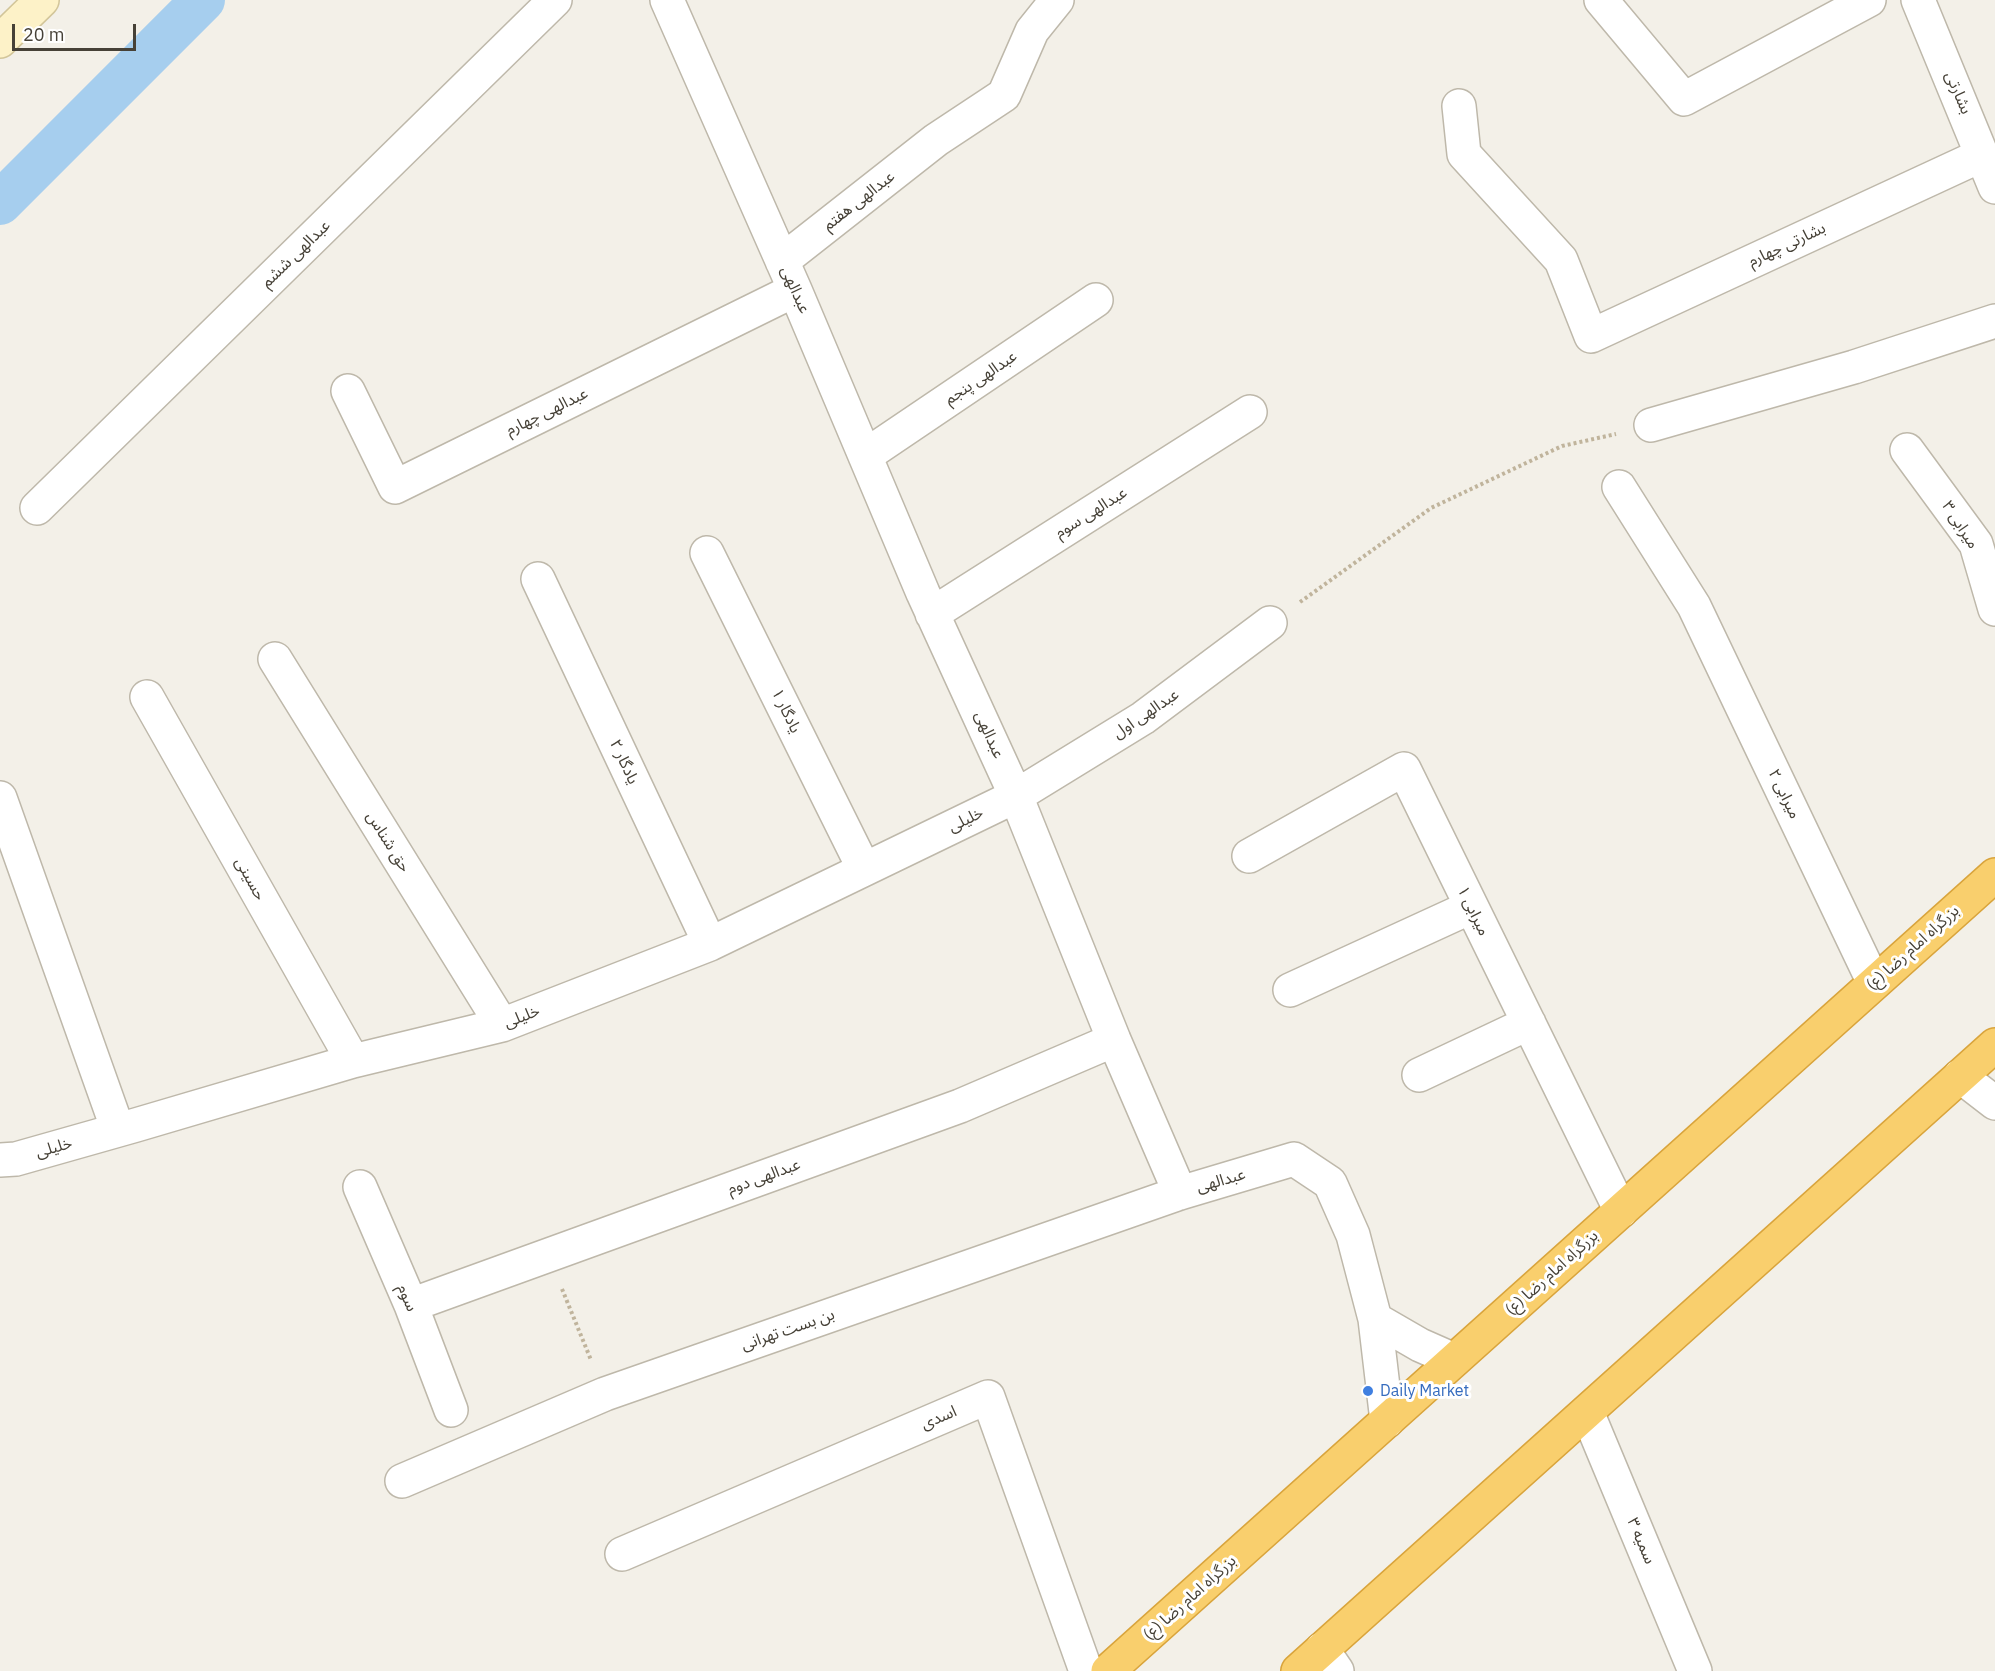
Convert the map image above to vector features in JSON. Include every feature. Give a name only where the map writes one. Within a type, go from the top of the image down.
[{"type":"highway","name":"بزرگراه امام رضا (ع)","points":[[1108,1671],[1995,875]]},
{"type":"highway","points":[[1298,1671],[1330,1660],[1587,1412],[1995,1045]]},
{"type":"main road","points":[[0,41],[42,0]]},
{"type":"street","name":"عبدالهی ششم","points":[[37,508],[555,0]]},
{"type":"street","name":"عبدالهی","points":[[667,0],[788,275],[932,614],[1016,796],[1114,1040],[1179,1193],[1294,1160],[1330,1183],[1353,1235],[1375,1319],[1387,1421]]},
{"type":"street","name":"عبدالهی هفتم","points":[[788,275],[936,140],[1004,95],[1032,31],[1057,0]]},
{"type":"street","points":[[1601,0],[1684,99],[1869,0]]},
{"type":"street","name":"بشارتی","points":[[1918,0],[1984,135],[1995,187]]},
{"type":"street","name":"بشارتی چهارم","points":[[1459,106],[1464,154],[1561,260],[1591,336],[1984,135]]},
{"type":"street","name":"عبدالهی چهارم","points":[[348,391],[395,487],[788,275]]},
{"type":"street","name":"عبدالهی پنجم","points":[[866,456],[1096,300]]},
{"type":"street","points":[[1651,425],[1854,367],[1995,321]]},
{"type":"street","name":"عبدالهی سوم","points":[[932,614],[1250,412]]},
{"type":"street","name":"میرابی ۳","points":[[1907,450],[1976,544],[1995,609]]},
{"type":"street","name":"میرابی ۲","points":[[1620,487],[1694,606],[1874,983]]},
{"type":"street","name":"یادگار ۱","points":[[707,553],[864,869]]},
{"type":"street","name":"یادگار ۲","points":[[538,579],[710,944]]},
{"type":"street","name":"عبدالهی اول","points":[[1016,796],[1143,718],[1270,623]]},
{"type":"street","name":"حق شناس","points":[[275,659],[502,1025]]},
{"type":"street","name":"حسینی","points":[[147,697],[353,1060]]},
{"type":"street","name":"میرابی ۱","points":[[1249,856],[1404,770],[1621,1211]]},
{"type":"street","name":"خلیلی","points":[[0,1160],[16,1159],[353,1060],[502,1025],[710,944],[1016,796]]},
{"type":"street","points":[[0,798],[118,1130]]},
{"type":"street","points":[[1290,990],[1471,907]]},
{"type":"street","points":[[1419,1075],[1529,1023]]},
{"type":"street","name":"عبدالهی دوم","points":[[411,1305],[960,1106],[1114,1040]]},
{"type":"street","points":[[1960,1076],[1995,1102]]},
{"type":"street","name":"سوم","points":[[360,1187],[411,1305],[450,1410]]},
{"type":"street","name":"بن بست تهرانی","points":[[402,1481],[605,1394],[1179,1193]]},
{"type":"street","points":[[1375,1319],[1420,1346],[1454,1360]]},
{"type":"street","name":"اسدی","points":[[622,1554],[988,1397],[1086,1671]]},
{"type":"street","name":"سمیه ۳","points":[[1587,1412],[1695,1671]]},
{"type":"path","points":[[1270,623],[1431,508],[1562,446],[1651,425]]},
{"type":"path","points":[[549,1255],[605,1394]]},
{"type":"waterway","points":[[0,203],[203,0]]},
{"type":"place","name":"Daily Market","points":[[1368,1391]]}]
